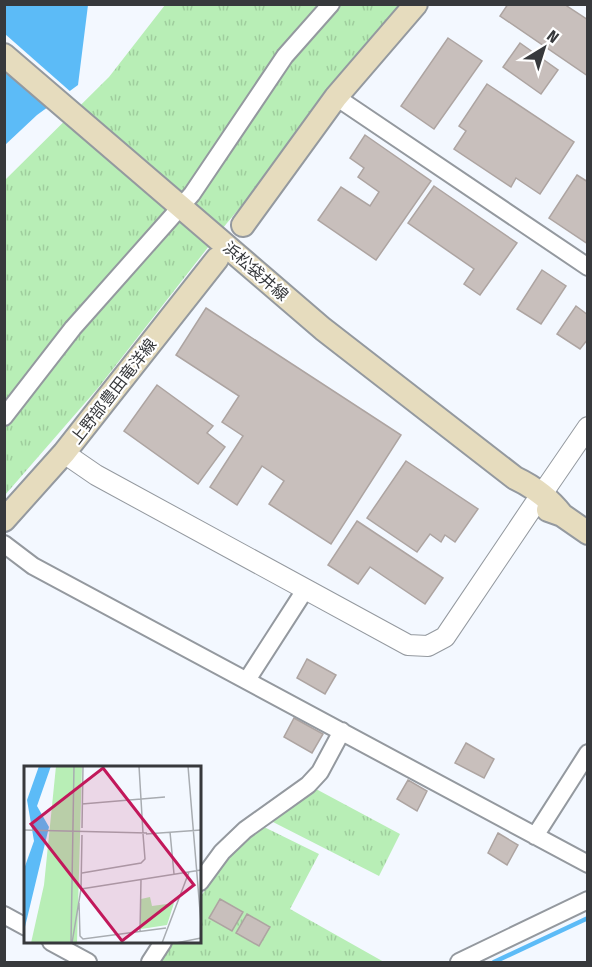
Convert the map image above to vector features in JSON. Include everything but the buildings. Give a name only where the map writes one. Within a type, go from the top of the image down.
[{"type":"main road","points":[[243,225],[336,97],[416,4]]},
{"type":"main road","name":"浜松袋井線","points":[[4,55],[323,329],[515,478],[531,485],[539,498],[552,501],[562,515],[588,533]]},
{"type":"main road","name":"上野部豊田竜洋線","points":[[4,520],[64,453],[217,259]]},
{"type":"street","points":[[4,417],[73,328],[182,207],[285,56],[331,4]]},
{"type":"street","points":[[336,97],[588,267]]},
{"type":"street","points":[[64,453],[96,475],[408,645],[428,646],[446,637],[588,427]]},
{"type":"street","points":[[4,544],[33,566],[588,864]]},
{"type":"street","points":[[247,680],[305,590]]},
{"type":"street","points":[[201,881],[222,852],[245,830],[308,785],[320,772],[342,732]]},
{"type":"street","points":[[535,836],[588,753]]},
{"type":"street","points":[[459,963],[588,900]]},
{"type":"street","points":[[4,915],[24,926]]},
{"type":"street","points":[[53,943],[88,963]]},
{"type":"street","points":[[150,963],[162,943]]},
{"type":"green space","points":[[165,5],[411,5],[227,223],[98,388],[5,495],[5,180],[109,77]]},
{"type":"green space","points":[[316,789],[400,834],[379,876],[271,821]]},
{"type":"green space","points":[[262,826],[319,854],[290,909],[384,962],[159,962],[171,943],[201,943],[201,896],[226,857]]},
{"type":"water","points":[[5,5],[88,5],[78,85],[37,115],[5,145]]},
{"type":"pier","points":[[5,34],[72,93],[52,108],[5,66]]},
{"type":"waterway","points":[[494,962],[588,918]]}]
